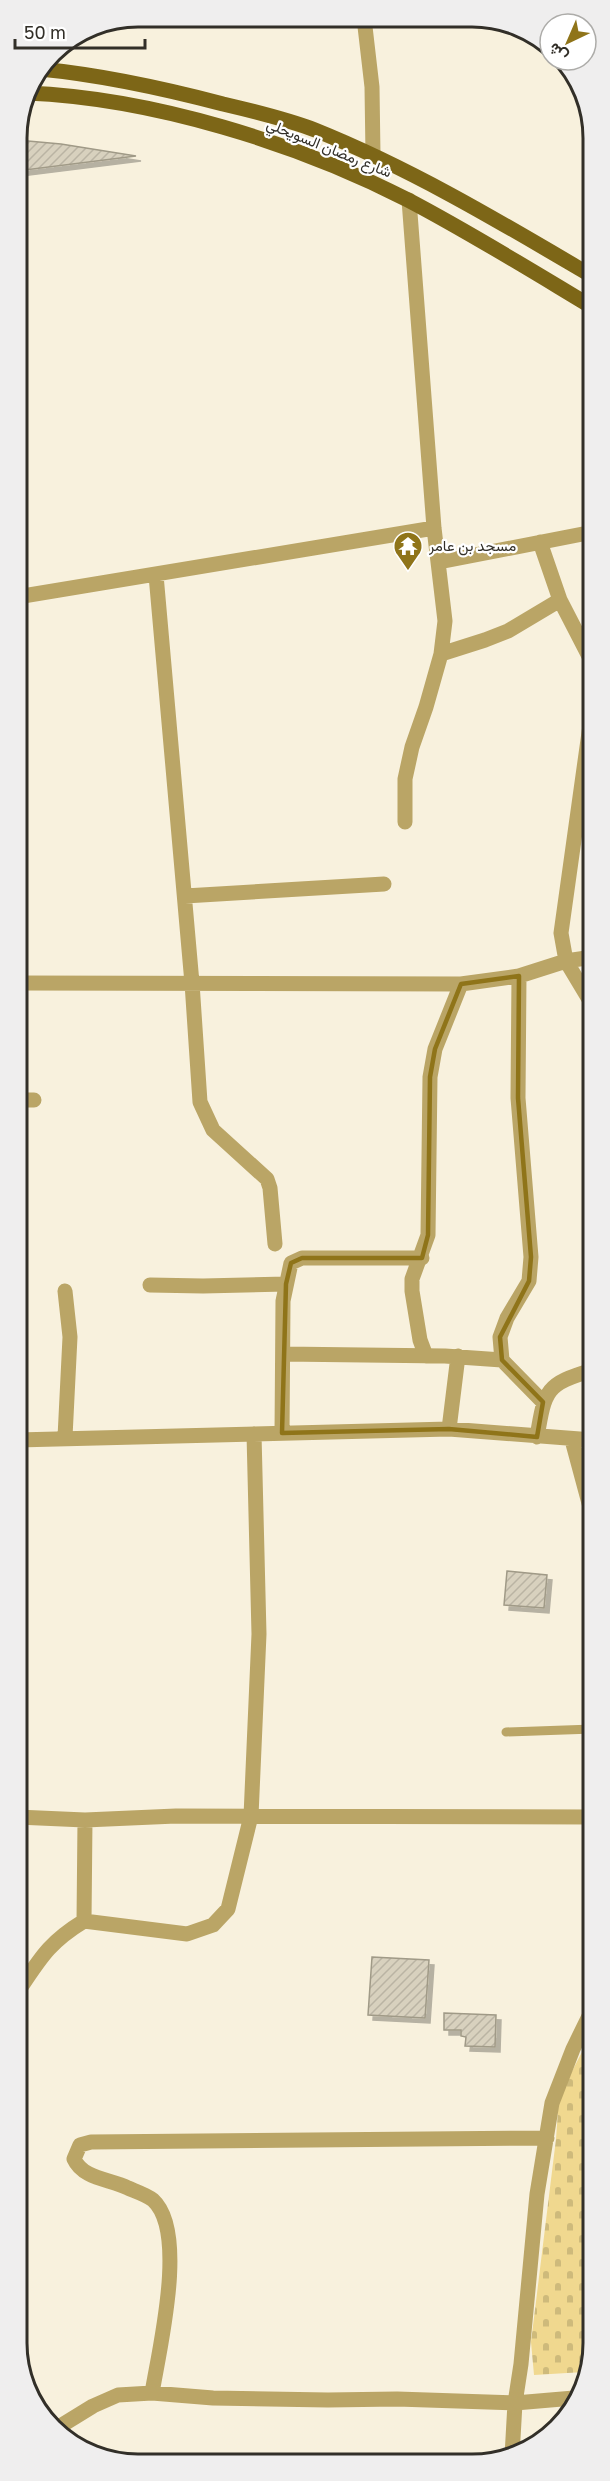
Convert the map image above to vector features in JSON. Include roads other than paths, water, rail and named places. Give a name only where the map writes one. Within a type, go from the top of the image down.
[{"type":"main road","name":"شارع رمضان السويحلي","points":[[51,70],[118,78],[313,129],[373,156],[472,206],[583,271]]},
{"type":"main road","name":"شارع رمضان السويحلي","points":[[36,94],[109,101],[241,133],[337,167],[409,200],[583,302]]},
{"type":"street","points":[[365,27],[372,87],[373,156]]},
{"type":"street","points":[[405,822],[405,779],[412,747],[441,654],[445,621],[434,528],[409,200]]},
{"type":"street","points":[[27,595],[434,528]]},
{"type":"street","points":[[439,562],[583,534]]},
{"type":"street","points":[[540,542],[560,600],[583,645]]},
{"type":"street","points":[[156,575],[185,896],[200,1102],[213,1130],[267,1179],[270,1188],[275,1244]]},
{"type":"street","points":[[441,654],[508,631],[560,600]]},
{"type":"street","points":[[583,776],[562,926],[566,961],[583,989]]},
{"type":"street","points":[[185,896],[384,884]]},
{"type":"street","points":[[27,983],[461,984],[519,976],[566,961],[583,958]]},
{"type":"street","points":[[519,976],[518,1098],[531,1257],[529,1281],[507,1318],[500,1337],[502,1360],[543,1402]]},
{"type":"street","points":[[426,1356],[420,1340],[412,1279],[422,1258],[428,1235],[430,1077],[435,1049],[461,984]]},
{"type":"street","points":[[27,1100],[34,1100]]},
{"type":"street","points":[[282,1433],[286,1284],[291,1263],[302,1258],[422,1258]]},
{"type":"street","points":[[150,1285],[286,1284]]},
{"type":"street","points":[[65,1291],[70,1337],[65,1437]]},
{"type":"street","points":[[283,1354],[458,1356],[502,1360]]},
{"type":"street","points":[[448,1429],[458,1356]]},
{"type":"street","points":[[537,1437],[543,1402],[551,1388],[563,1379],[583,1373]]},
{"type":"street","points":[[27,1439],[448,1429],[583,1440]]},
{"type":"street","points":[[27,1978],[46,1949],[63,1934],[84,1921],[187,1934],[213,1925],[228,1909],[251,1816],[259,1634],[254,1434]]},
{"type":"street","points":[[572,1440],[583,1481]]},
{"type":"street","points":[[27,1818],[85,1820],[176,1816],[583,1817]]},
{"type":"street","points":[[84,1921],[85,1820]]},
{"type":"street","points":[[513,2446],[537,2194],[552,2103],[583,2030]]},
{"type":"street","points":[[152,2393],[168,2291],[171,2254],[166,2222],[153,2200],[78,2168],[74,2159],[81,2145],[91,2142],[547,2138]]},
{"type":"street","points":[[63,2424],[93,2406],[118,2395],[152,2393],[213,2398],[397,2399],[515,2403],[568,2399]]},
{"type":"lane","points":[[506,1732],[583,1729]]},
{"type":"place","name":"مسجد بن عامر","points":[[408,572]]}]
